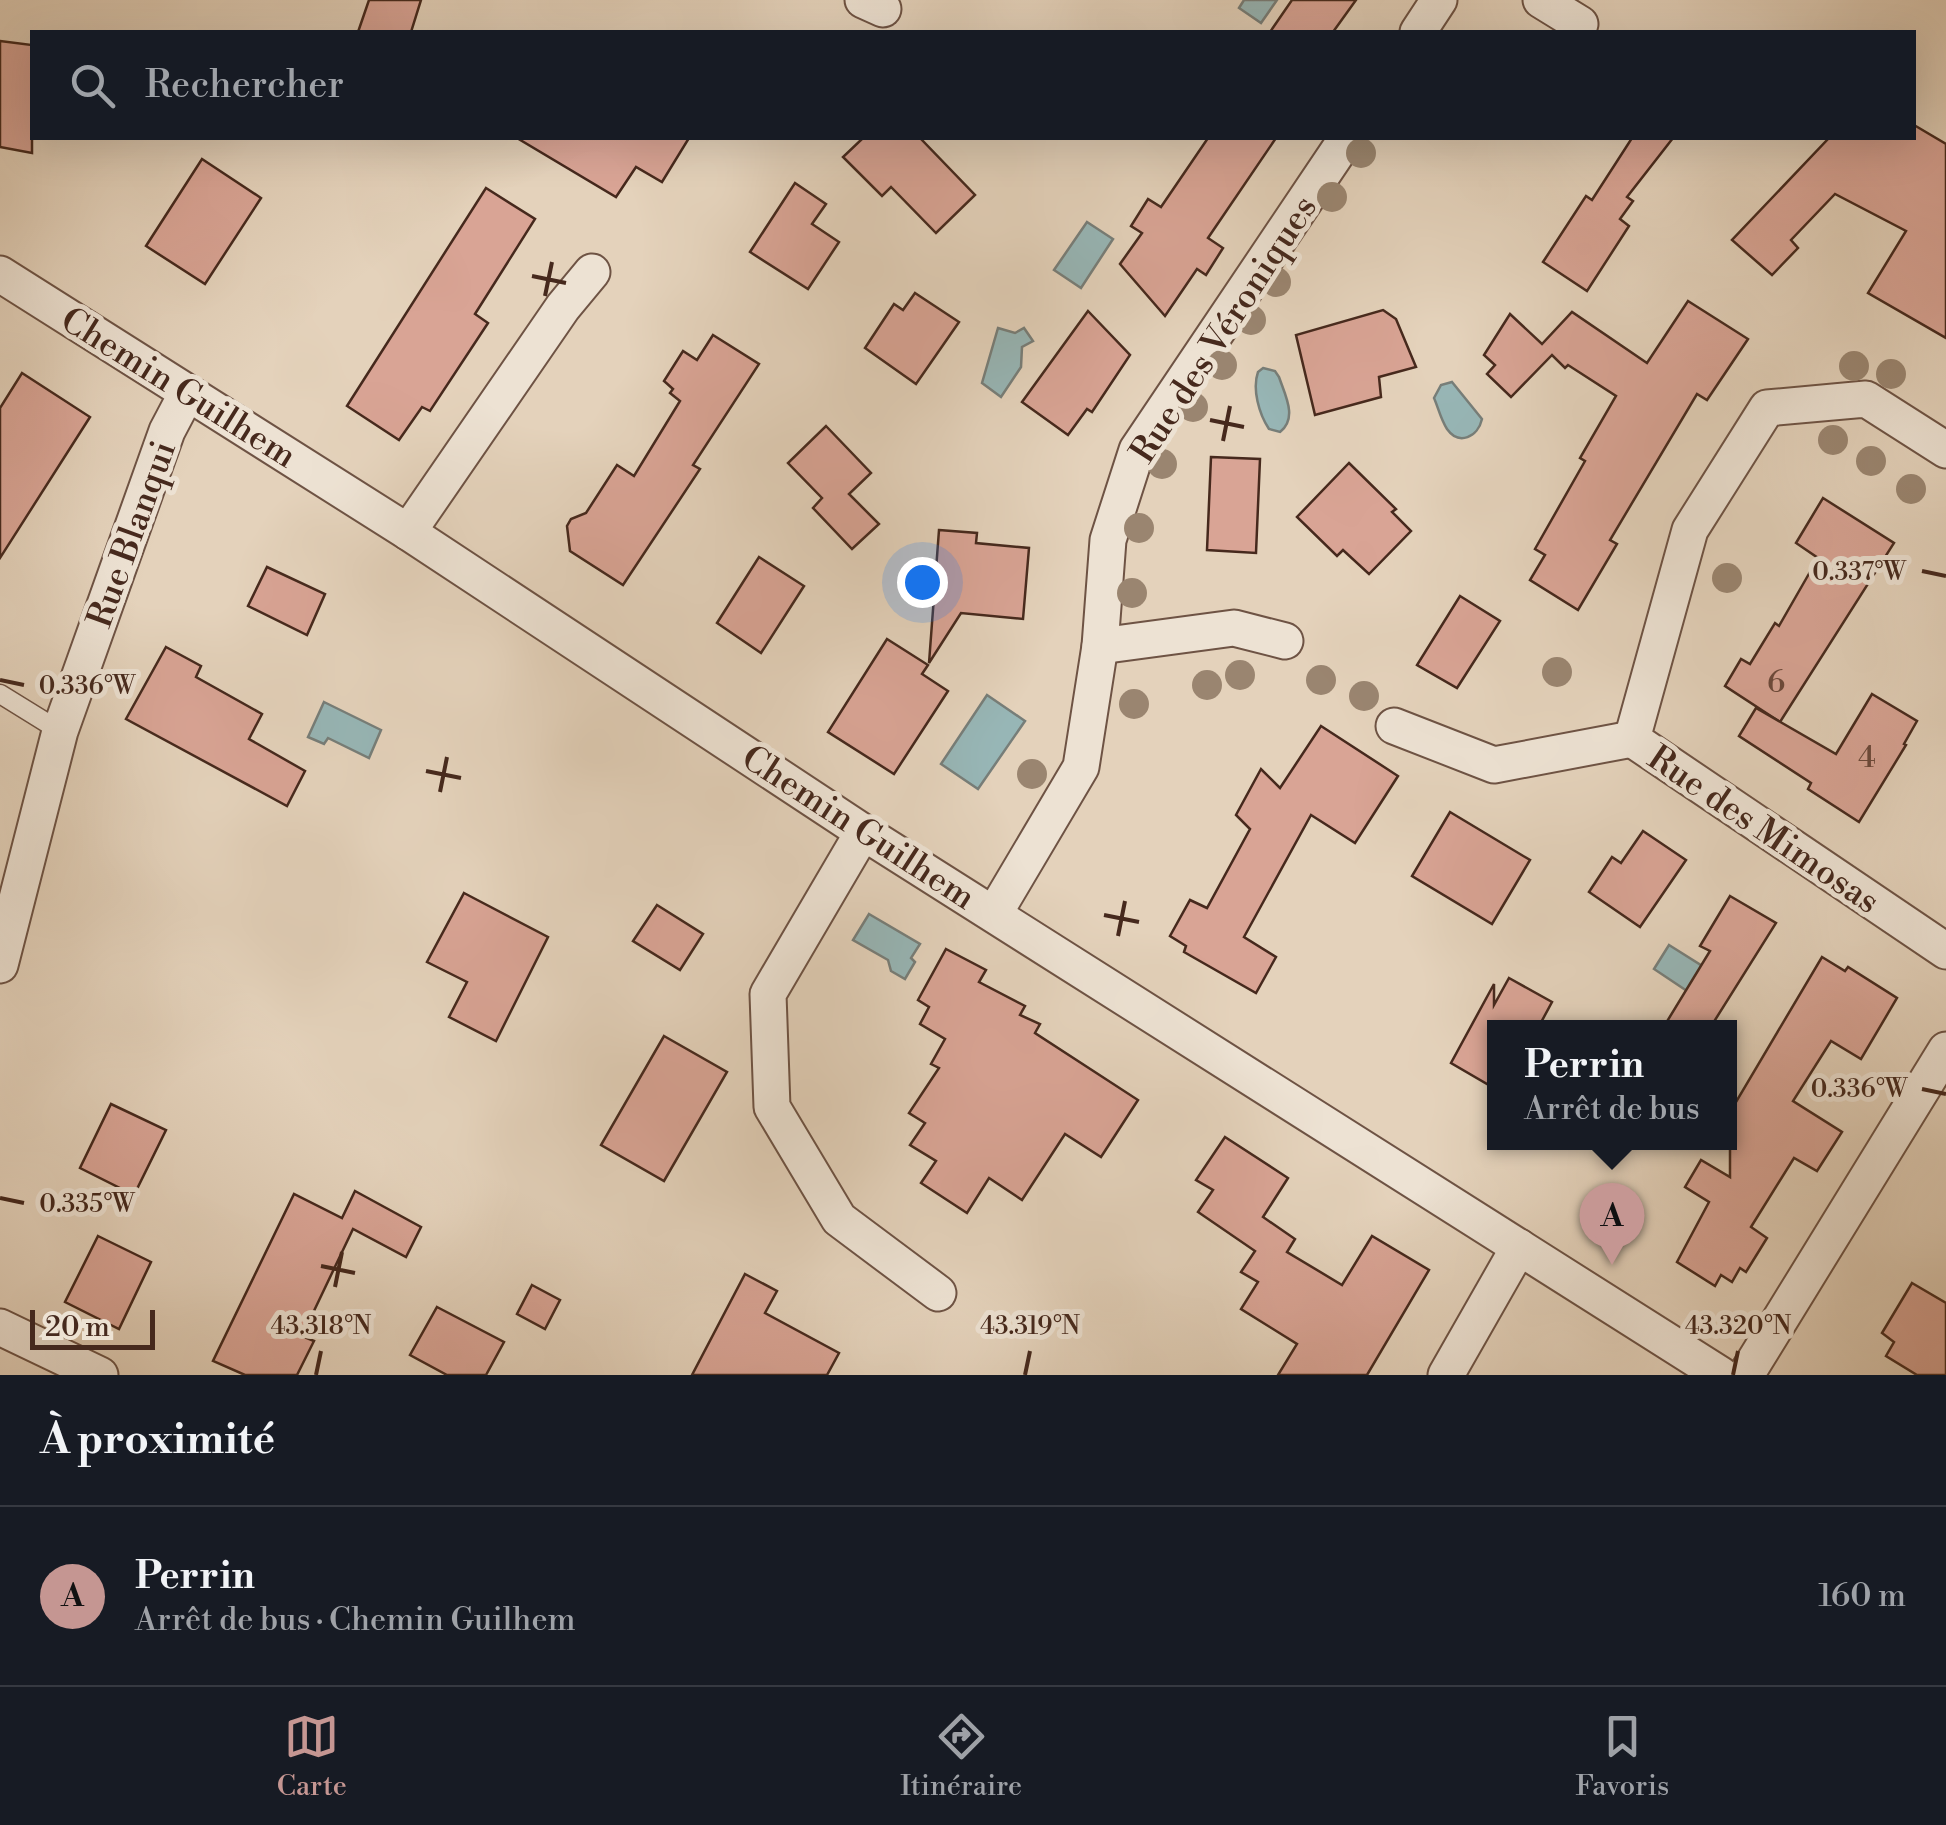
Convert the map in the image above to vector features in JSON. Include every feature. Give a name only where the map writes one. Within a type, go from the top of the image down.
[{"type":"street","points":[[1419,30],[1439,0]]},
{"type":"street","points":[[1541,0],[1580,24],[1576,30]]},
{"type":"street","name":"Rue des Véroniques","points":[[994,914],[1082,767],[1100,646],[1108,540],[1137,450],[1347,140]]},
{"type":"street","points":[[408,532],[592,272]]},
{"type":"street","name":"Chemin Guilhem","points":[[0,274],[408,532],[863,832],[1721,1375]]},
{"type":"street","name":"Rue Blanqui","points":[[0,966],[60,731],[167,431],[187,393]]},
{"type":"street","name":"Rue des Mimosas","points":[[1632,739],[1690,530],[1767,408],[1866,400],[1946,450]]},
{"type":"street","points":[[1100,646],[1234,628],[1286,641]]},
{"type":"street","name":"Rue des Mimosas","points":[[1394,726],[1494,765],[1632,739],[1946,952]]},
{"type":"street","points":[[863,832],[768,994],[772,1107],[840,1219],[938,1293]]},
{"type":"street","points":[[1746,1375],[1946,1050]]},
{"type":"street","points":[[1446,1375],[1519,1247]]},
{"type":"street","points":[[0,1327],[100,1375]]},
{"type":"lane","points":[[0,694],[60,731]]},
{"type":"water","points":[[1244,0],[1277,0],[1261,23],[1239,8]]},
{"type":"water","points":[[1087,222],[1113,239],[1081,288],[1054,270]]},
{"type":"water","points":[[998,328],[1015,333],[1024,328],[1033,341],[1022,347],[1021,367],[1001,397],[982,383]]},
{"type":"water","points":[[1263,368],[1275,371],[1287,399],[1288,420],[1280,432],[1269,429],[1258,401],[1256,379]]},
{"type":"water","points":[[1452,382],[1482,419],[1477,431],[1468,437],[1457,437],[1447,429],[1434,398],[1441,385]]},
{"type":"water","points":[[987,695],[1025,721],[978,789],[941,764]]},
{"type":"water","points":[[324,702],[381,730],[369,758],[328,738],[324,744],[308,737]]},
{"type":"water","points":[[869,914],[920,944],[905,979],[891,971],[888,960],[853,940]]},
{"type":"water","points":[[1669,945],[1715,974],[1699,999],[1654,969]]},
{"type":"building","points":[[369,0],[421,0],[412,30],[359,30]]},
{"type":"building","points":[[1292,0],[1356,0],[1334,30],[1271,30]]},
{"type":"building","points":[[0,41],[30,45],[32,153],[0,147]]},
{"type":"building","points":[[1916,126],[1946,144],[1946,338],[1868,293],[1906,231],[1835,194],[1791,240],[1798,248],[1772,275],[1732,240],[1827,140],[1916,140]]},
{"type":"building","points":[[520,140],[688,140],[662,182],[636,167],[616,197]]},
{"type":"building","points":[[861,140],[922,140],[975,195],[936,233],[891,187],[882,196],[843,157]]},
{"type":"building","points":[[1207,140],[1275,140],[1208,238],[1223,248],[1206,275],[1197,269],[1165,316],[1120,264],[1142,233],[1131,226],[1148,199],[1161,207]]},
{"type":"building","points":[[1631,140],[1671,140],[1627,197],[1633,201],[1620,219],[1629,226],[1587,291],[1543,262],[1586,196],[1592,200]]},
{"type":"building","points":[[202,159],[261,198],[205,284],[146,246]]},
{"type":"building","points":[[795,183],[826,204],[812,224],[839,242],[808,289],[750,252]]},
{"type":"building","points":[[486,188],[535,219],[475,314],[488,323],[430,411],[422,407],[399,440],[347,406]]},
{"type":"building","points":[[915,293],[959,322],[916,384],[865,348],[894,304],[903,310]]},
{"type":"building","points":[[1688,301],[1748,339],[1707,400],[1697,394],[1610,540],[1617,544],[1578,610],[1530,580],[1545,555],[1535,549],[1585,461],[1580,458],[1616,396],[1568,365],[1565,368],[1552,355],[1511,397],[1487,374],[1495,365],[1484,355],[1510,314],[1542,344],[1572,312],[1647,363]]},
{"type":"building","points":[[1383,310],[1396,319],[1416,367],[1379,377],[1381,397],[1315,415],[1296,335]]},
{"type":"building","points":[[1088,311],[1130,355],[1092,412],[1087,409],[1068,435],[1022,402]]},
{"type":"building","points":[[713,335],[759,364],[693,465],[700,469],[623,585],[570,551],[567,526],[571,519],[586,513],[617,465],[634,476],[680,401],[664,381],[683,351],[697,360]]},
{"type":"building","points":[[22,373],[90,417],[0,558],[0,408]]},
{"type":"building","points":[[826,426],[871,473],[849,494],[879,524],[852,549],[813,508],[822,498],[788,463]]},
{"type":"building","points":[[1211,457],[1260,459],[1256,553],[1207,550]]},
{"type":"building","points":[[1349,463],[1396,509],[1392,512],[1411,531],[1369,574],[1343,550],[1337,556],[1297,517]]},
{"type":"building","points":[[1823,498],[1894,543],[1780,722],[1725,686],[1741,659],[1750,664],[1775,623],[1779,626],[1818,558],[1796,543]]},
{"type":"building","points":[[939,530],[977,533],[976,543],[1029,548],[1023,619],[961,613],[929,663]]},
{"type":"building","points":[[759,557],[804,586],[761,653],[717,623]]},
{"type":"building","points":[[267,567],[325,594],[307,635],[248,606]]},
{"type":"building","points":[[1460,596],[1500,621],[1457,688],[1417,665]]},
{"type":"building","points":[[887,639],[928,665],[922,674],[948,691],[894,774],[828,732]]},
{"type":"building","points":[[166,647],[201,666],[196,677],[262,714],[249,739],[305,771],[287,806],[126,719]]},
{"type":"building","points":[[1872,694],[1917,721],[1859,822],[1808,789],[1811,783],[1739,736],[1756,708],[1836,754]]},
{"type":"building","points":[[1321,726],[1398,776],[1355,843],[1311,815],[1244,937],[1276,957],[1256,993],[1184,952],[1186,946],[1170,936],[1190,900],[1207,908],[1250,829],[1236,815],[1261,769],[1280,788]]},
{"type":"building","points":[[1450,812],[1530,860],[1492,924],[1412,876]]},
{"type":"building","points":[[1643,831],[1686,860],[1640,927],[1589,892],[1612,857],[1621,863]]},
{"type":"building","points":[[464,893],[548,937],[496,1041],[449,1017],[467,982],[427,962]]},
{"type":"building","points":[[1730,896],[1776,923],[1715,1020],[1668,1020],[1710,951],[1700,946]]},
{"type":"building","points":[[657,905],[703,934],[680,970],[633,941]]},
{"type":"building","points":[[946,949],[986,970],[979,982],[1025,1006],[1020,1015],[1040,1024],[1035,1033],[1138,1100],[1101,1157],[1065,1134],[1022,1200],[989,1178],[967,1213],[921,1183],[936,1161],[910,1145],[925,1123],[909,1113],[939,1068],[931,1064],[945,1039],[920,1024],[929,1007],[918,1000]]},
{"type":"building","points":[[1822,957],[1845,971],[1848,967],[1897,998],[1861,1059],[1831,1041],[1793,1101],[1842,1132],[1817,1171],[1794,1158],[1751,1227],[1767,1238],[1746,1272],[1740,1268],[1732,1282],[1721,1275],[1715,1286],[1677,1262],[1709,1202],[1685,1187],[1701,1160],[1730,1177],[1730,1150],[1737,1150],[1737,1100]]},
{"type":"building","points":[[1509,978],[1552,1002],[1542,1020],[1487,1020],[1487,1084],[1451,1063],[1494,984],[1494,1005]]},
{"type":"building","points":[[664,1036],[727,1072],[664,1181],[601,1145]]},
{"type":"building","points":[[111,1104],[166,1130],[134,1195],[80,1168]]},
{"type":"building","points":[[1225,1137],[1288,1178],[1263,1217],[1295,1239],[1287,1252],[1342,1285],[1372,1236],[1429,1270],[1367,1375],[1278,1375],[1297,1344],[1241,1309],[1258,1282],[1241,1272],[1255,1251],[1198,1212],[1213,1190],[1196,1180]]},
{"type":"building","points":[[355,1191],[421,1227],[406,1257],[353,1229],[302,1336],[314,1341],[297,1375],[245,1375],[213,1361],[294,1194],[342,1218]]},
{"type":"building","points":[[98,1236],[151,1262],[119,1329],[65,1302]]},
{"type":"building","points":[[745,1274],[777,1291],[765,1313],[839,1353],[827,1375],[692,1375]]},
{"type":"building","points":[[1912,1283],[1946,1303],[1946,1375],[1917,1375],[1886,1356],[1894,1342],[1882,1333]]},
{"type":"building","points":[[532,1285],[560,1300],[545,1329],[517,1314]]},
{"type":"building","points":[[437,1307],[504,1342],[486,1375],[447,1375],[410,1355]]},
{"type":"place","name":"Perrin","points":[[1612,1265]]}]
